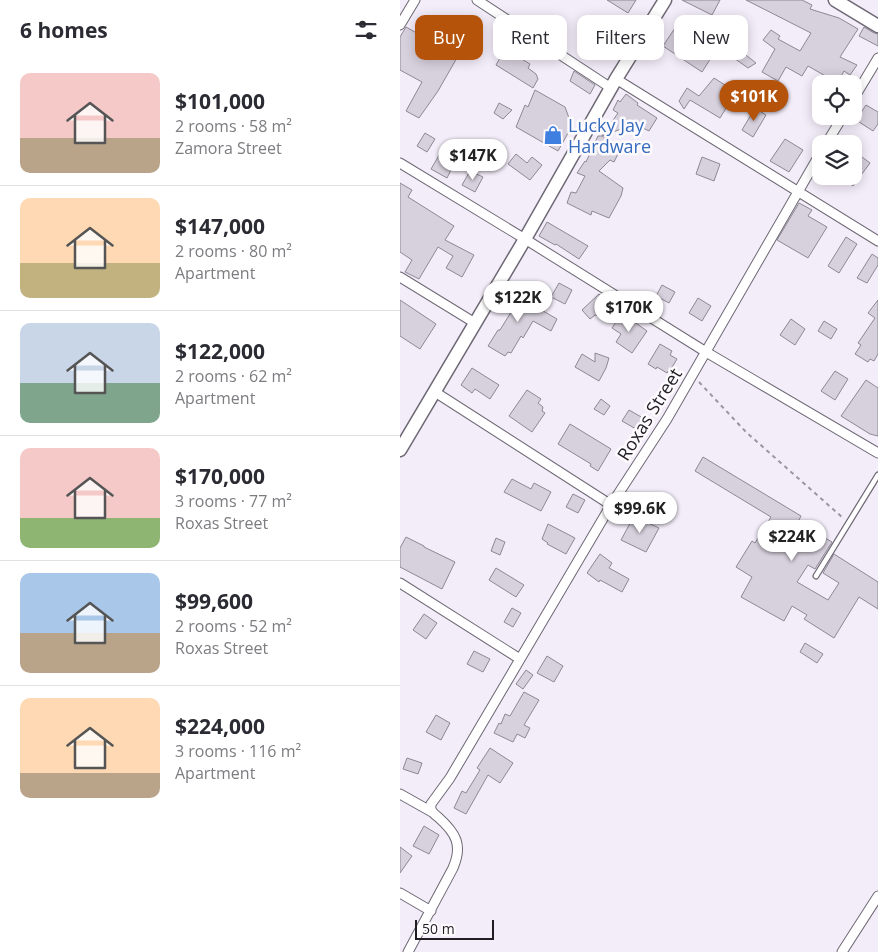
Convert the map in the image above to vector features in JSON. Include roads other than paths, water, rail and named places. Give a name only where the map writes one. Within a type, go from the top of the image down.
[{"type":"main road","points":[[400,450],[525,239],[613,83],[665,0]]},
{"type":"main road","points":[[835,0],[878,26]]},
{"type":"street","points":[[400,25],[415,0]]},
{"type":"street","points":[[477,0],[613,83],[798,191],[878,241]]},
{"type":"street","points":[[862,85],[878,58]]},
{"type":"street","points":[[400,163],[706,352],[878,453]]},
{"type":"street","name":"Roxas Street","points":[[432,812],[431,804],[450,778],[611,505],[668,418],[812,167]]},
{"type":"street","points":[[400,277],[475,323]]},
{"type":"street","points":[[435,392],[611,505]]},
{"type":"street","points":[[400,583],[520,659]]},
{"type":"street","points":[[400,794],[432,812],[453,833],[459,847],[456,861],[431,912],[408,952]]},
{"type":"street","points":[[400,893],[431,912]]},
{"type":"street","points":[[842,952],[878,896]]},
{"type":"lane","points":[[816,576],[878,475]]},
{"type":"place","name":"Lucky Jay Hardware","points":[[553,135]]}]
